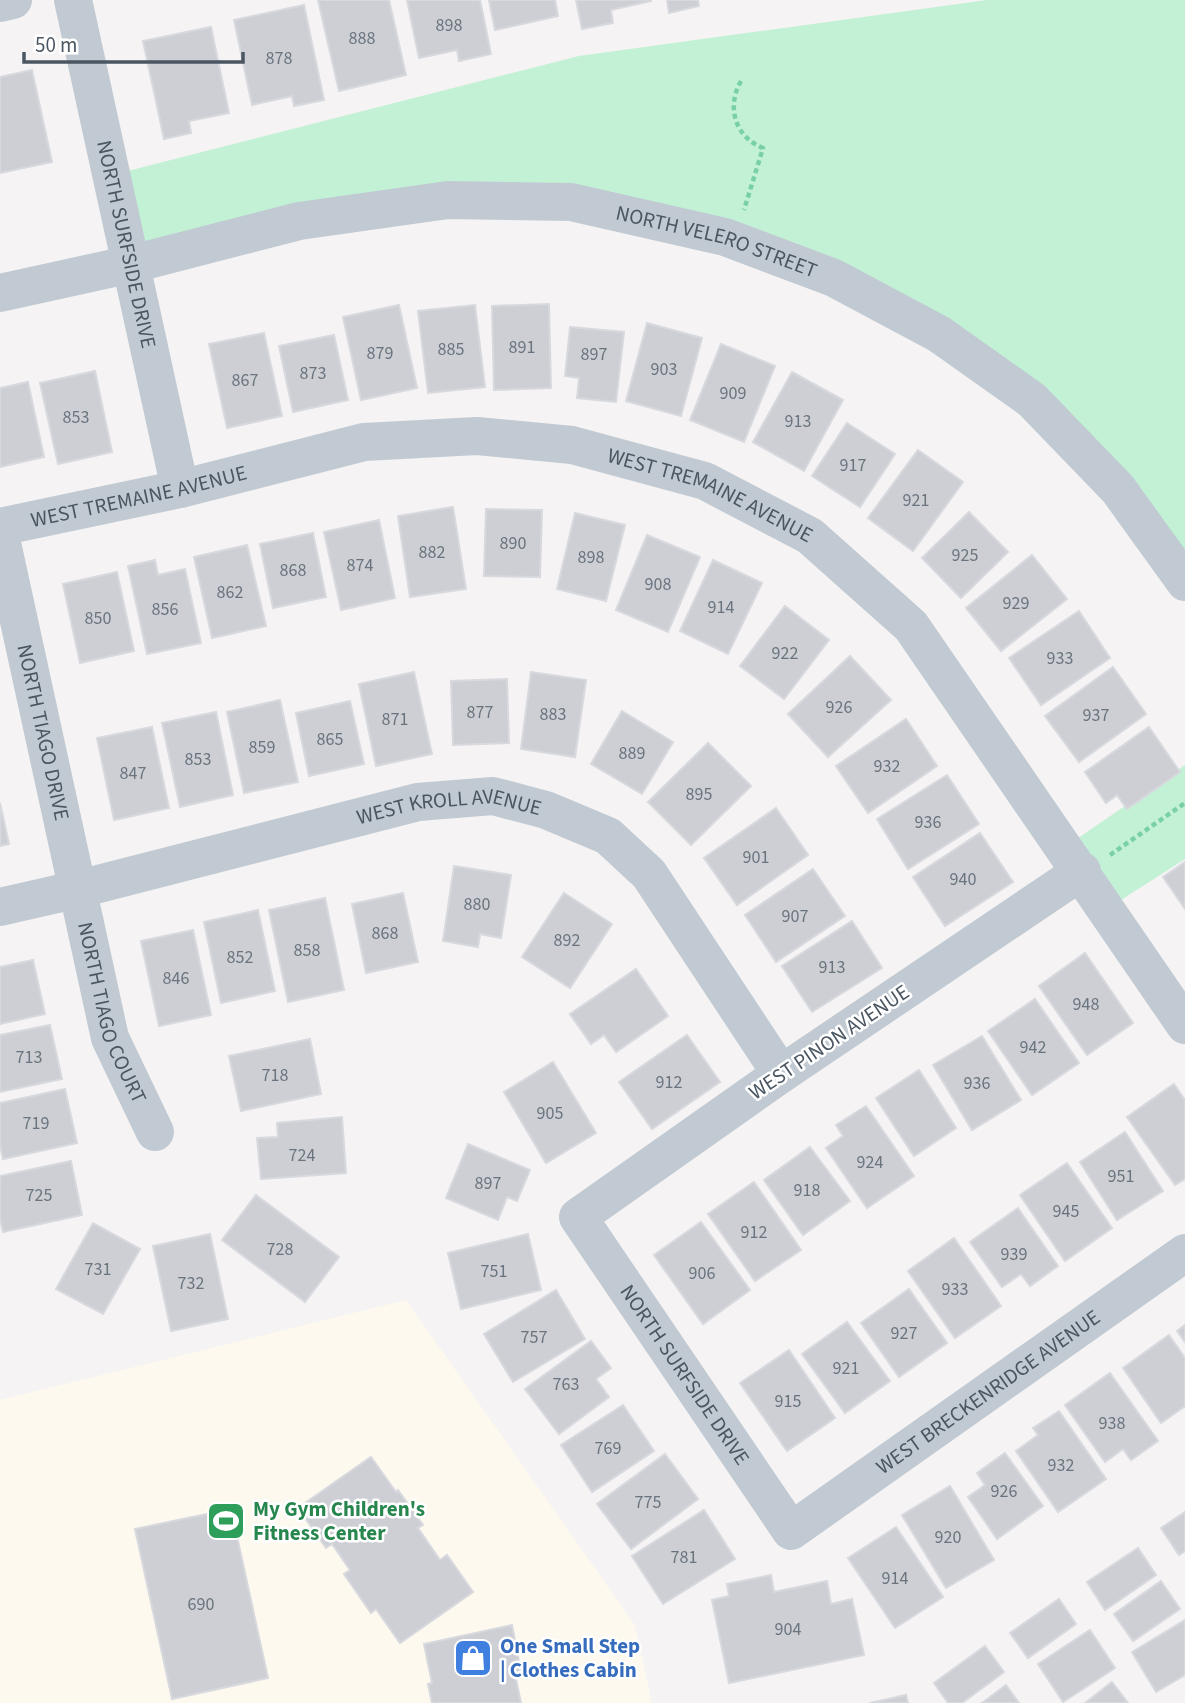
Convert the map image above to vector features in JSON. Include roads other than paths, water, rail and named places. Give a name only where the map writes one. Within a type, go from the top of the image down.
[{"type":"street","points":[[0,3],[13,0]]},
{"type":"street","name":"NORTH SURFSIDE DRIVE","points":[[73,0],[180,489]]},
{"type":"street","name":"NORTH VELERO STREET","points":[[0,293],[132,264],[299,221],[448,200],[570,202],[734,241],[834,278],[927,328],[1032,400],[1118,489],[1185,582]]},
{"type":"street","name":"WEST TREMAINE AVENUE","points":[[0,527],[180,489],[364,442],[477,436],[572,445],[705,481],[810,536],[911,626],[1082,871],[1185,1025]]},
{"type":"street","name":"NORTH TIAGO DRIVE","points":[[0,534],[79,889]]},
{"type":"street","name":"WEST KROLL AVENUE","points":[[0,906],[79,889],[418,802],[493,796],[546,810],[608,836],[649,874],[781,1074]]},
{"type":"street","name":"WEST PINON AVENUE","points":[[578,1217],[781,1074],[1082,871]]},
{"type":"street","name":"NORTH TIAGO COURT","points":[[79,889],[110,1038],[155,1132]]},
{"type":"street","name":"NORTH SURFSIDE DRIVE","points":[[578,1217],[791,1531]]},
{"type":"street","name":"WEST BRECKENRIDGE AVENUE","points":[[791,1531],[1185,1253]]},
{"type":"place","name":"My Gym Children's Fitness Center","points":[[226,1521]]},
{"type":"place","name":"One Small Step | Clothes Cabin","points":[[473,1658]]}]
